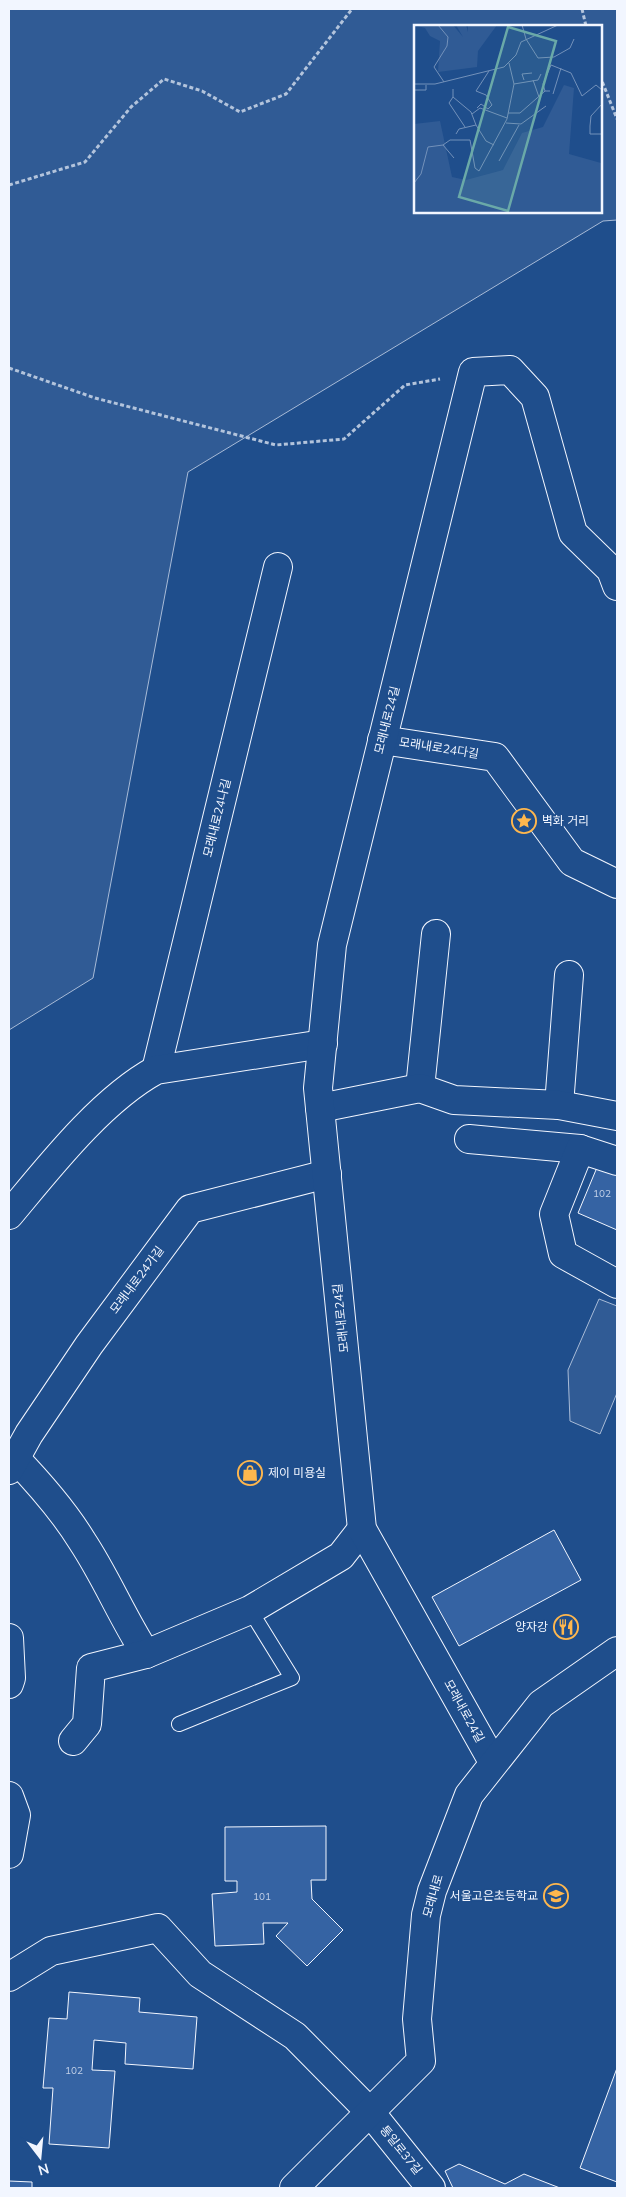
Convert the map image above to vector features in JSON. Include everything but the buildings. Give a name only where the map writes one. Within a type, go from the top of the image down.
[{"type":"street","points":[[473,372],[510,370],[535,396],[573,533],[611,570],[617,586]]},
{"type":"street","name":"모래내로24길","points":[[473,372],[332,945],[318,1088],[362,1529],[493,1762]]},
{"type":"street","name":"모래내로24나길","points":[[156,1070],[278,567]]},
{"type":"street","name":"모래내로24다길","points":[[382,740],[495,757],[572,862],[617,884]]},
{"type":"street","points":[[420,1088],[436,934]]},
{"type":"street","points":[[559,1104],[568,975]]},
{"type":"street","points":[[9,1216],[61,1152],[134,1082],[156,1070],[323,1044]]},
{"type":"street","points":[[320,1108],[420,1088],[454,1100],[559,1104],[617,1116]]},
{"type":"street","points":[[470,1139],[580,1149],[617,1161]]},
{"type":"street","points":[[580,1149],[554,1214],[563,1254],[617,1284]]},
{"type":"street","name":"모래내로24가길","points":[[12,1464],[28,1434],[89,1345],[190,1209],[327,1174]]},
{"type":"street","points":[[12,1464],[54,1500],[82,1540],[108,1584],[128,1626],[146,1654]]},
{"type":"street","points":[[73,1741],[87,1724],[91,1668],[146,1654],[250,1610],[341,1556],[362,1529]]},
{"type":"street","points":[[9,1638],[11,1678],[9,1684]]},
{"type":"street","name":"모래내로","points":[[294,2188],[421,2061],[417,2019],[426,1915],[432,1891],[469,1795],[493,1762],[541,1704],[617,1651]]},
{"type":"street","points":[[9,1796],[16,1815],[9,1854]]},
{"type":"street","name":"통일로37길","points":[[9,1977],[51,1951],[158,1928],[200,1974],[294,2036],[370,2112],[431,2188]]},
{"type":"lane","points":[[179,1724],[292,1678],[250,1610]]},
{"type":"path","points":[[9,185],[85,162],[131,107],[164,79],[202,91],[240,112],[286,94],[352,9]]},
{"type":"path","points":[[582,9],[586,25]]},
{"type":"path","points":[[601,79],[617,119]]},
{"type":"path","points":[[9,368],[95,398],[276,445],[344,439],[406,385],[473,372]]},
{"type":"shaded area","points":[[9,9],[617,9],[617,220],[603,221],[188,472],[93,978],[9,1030]]},
{"type":"shaded area","points":[[599,1299],[617,1306],[617,1393],[600,1434],[570,1421],[568,1370]]},
{"type":"place","name":"벽화 거리","points":[[524,821]]},
{"type":"place","name":"제이 미용실","points":[[250,1473]]},
{"type":"place","name":"양자강","points":[[566,1627]]},
{"type":"place","name":"서울고은초등학교","points":[[556,1896]]}]
